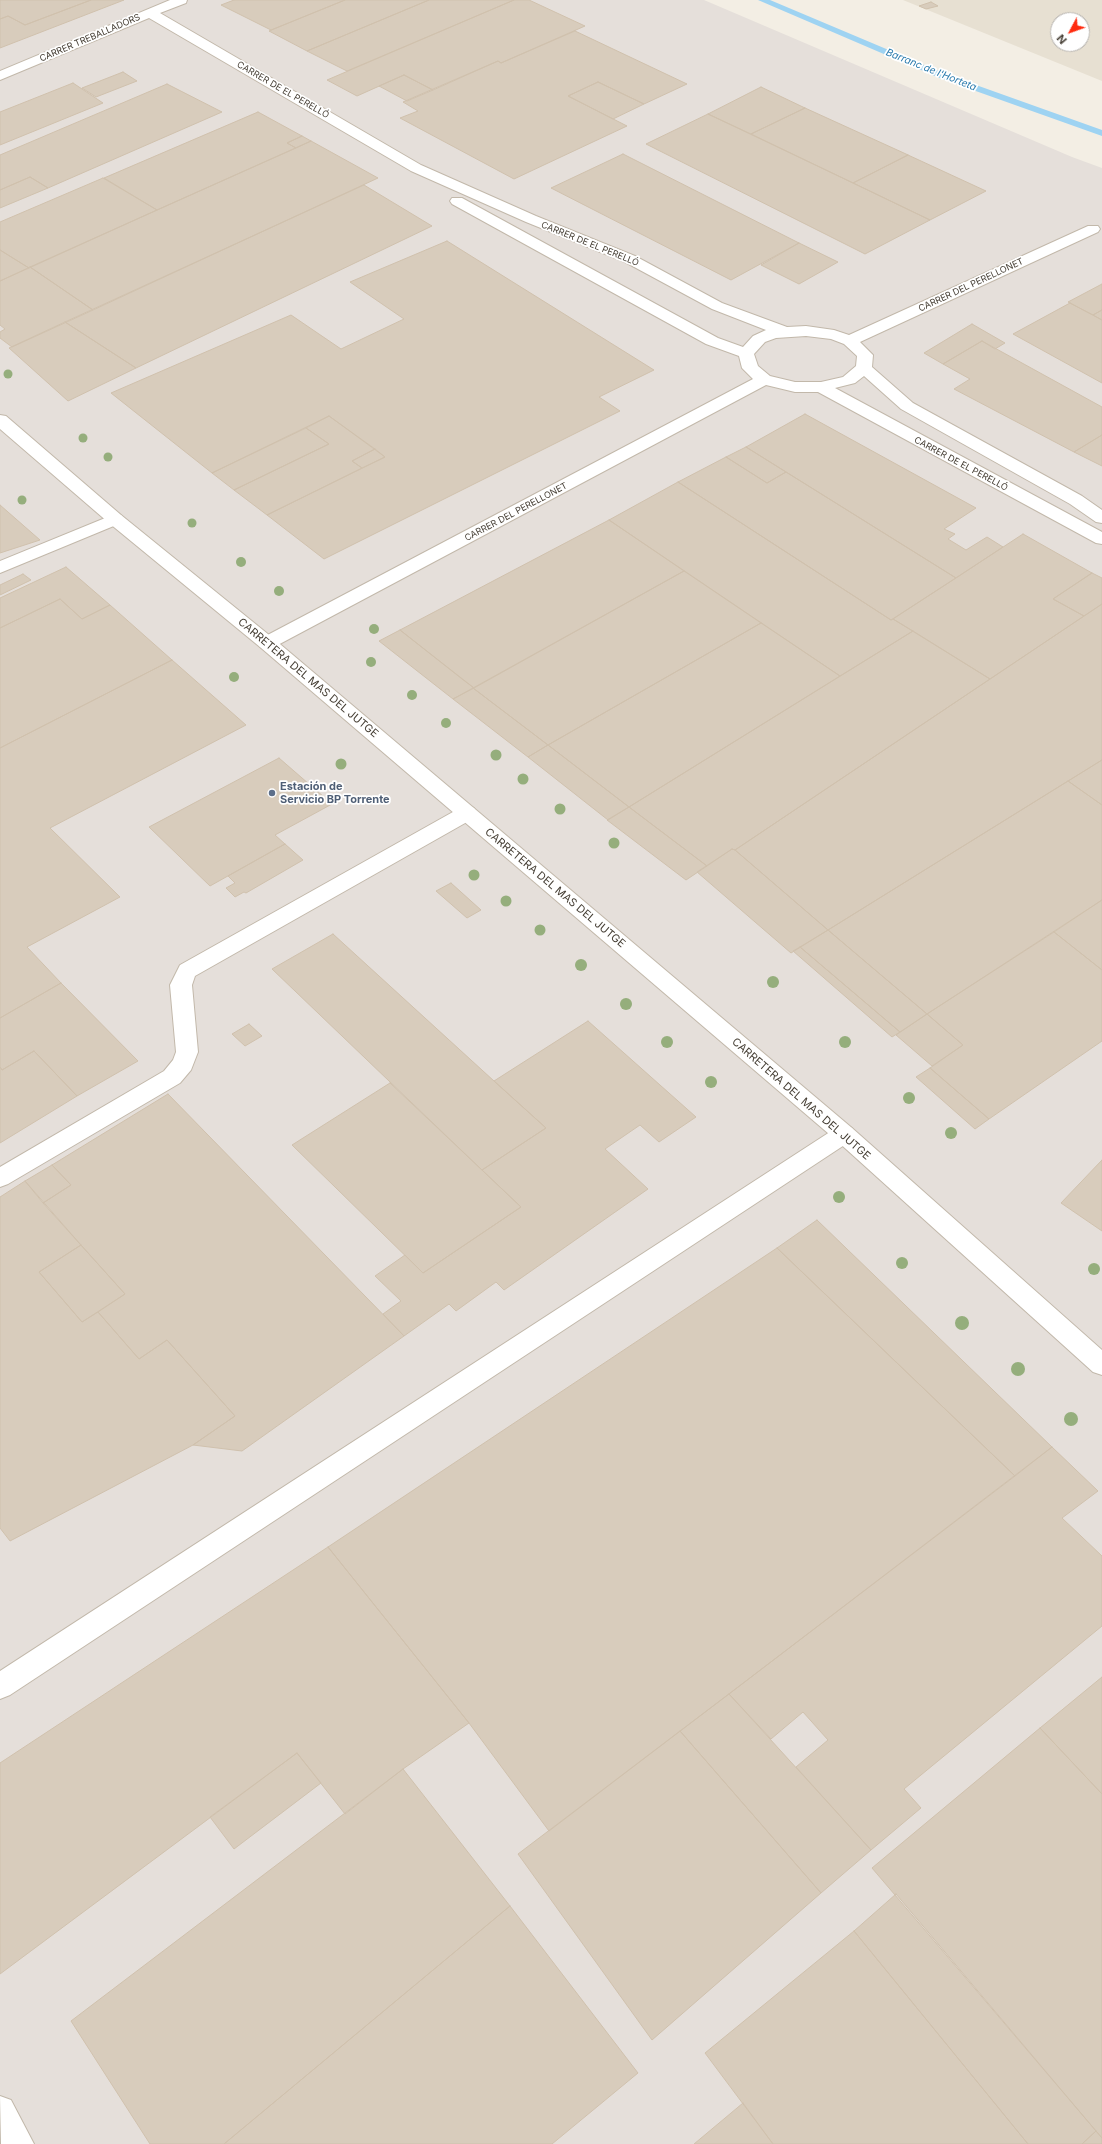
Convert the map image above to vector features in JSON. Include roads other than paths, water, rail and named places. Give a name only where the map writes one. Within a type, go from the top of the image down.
[{"type":"street","name":"CARRER TREBALLADORS","points":[[0,76],[181,0]]},
{"type":"street","name":"CARRER DE EL PERELLÓ","points":[[150,13],[416,168],[531,219],[630,259],[717,306],[785,332]]},
{"type":"street","name":"CARRER DE EL PERELLÓ","points":[[416,168],[445,194],[712,341],[746,353]]},
{"type":"street","name":"CARRER DEL PERELLONET","points":[[850,341],[1093,229]]},
{"type":"street","points":[[806,331],[834,335],[850,341],[865,355],[864,368],[849,380],[821,387],[794,387],[764,380],[750,368],[746,353],[759,339],[773,333],[806,331]]},
{"type":"street","points":[[864,368],[907,406],[1076,500],[1102,518]]},
{"type":"street","name":"CARRER DEL PERELLONET","points":[[267,643],[764,380]]},
{"type":"street","name":"CARRER DE EL PERELLÓ","points":[[821,387],[1102,540]]},
{"type":"street","name":"CARRETERA DEL MAS DEL JUTGE","points":[[0,420],[115,519],[267,643],[844,1134],[1102,1365]]},
{"type":"street","points":[[0,568],[115,519]]},
{"type":"street","points":[[0,1178],[172,1077],[182,1064],[187,1052],[181,984],[187,971],[467,813]]},
{"type":"street","points":[[0,1686],[844,1134]]},
{"type":"street","points":[[0,2111],[18,2144]]},
{"type":"waterway","name":"Barranc de l'Horteta","points":[[762,0],[945,77],[1102,133]]},
{"type":"place","name":"Estación de Servicio BP Torrente","points":[[272,793]]}]
